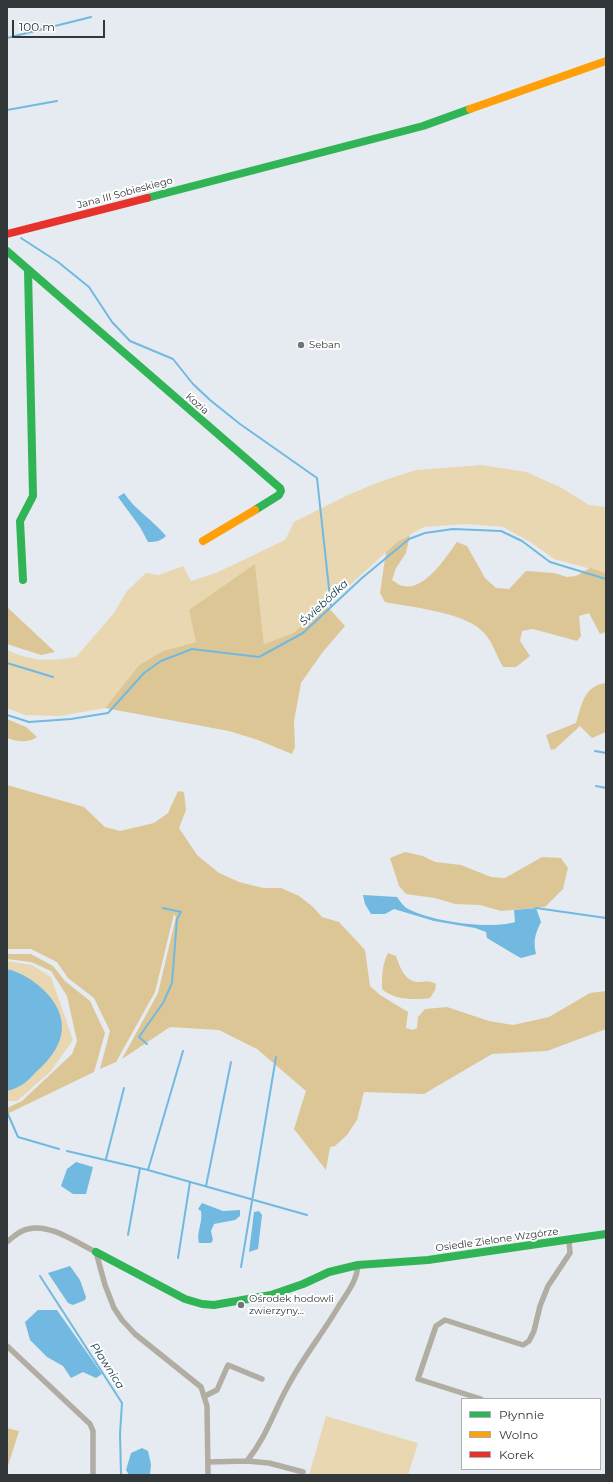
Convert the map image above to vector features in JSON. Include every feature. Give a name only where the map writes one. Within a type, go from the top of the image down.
[{"type":"street","name":"Jana III Sobieskiego","points":[[7,234],[423,126],[606,61]]},
{"type":"street","name":"Kozia","points":[[7,251],[280,488],[281,491],[279,495],[203,541]]},
{"type":"street","points":[[23,580],[20,521],[33,496],[28,270]]},
{"type":"street","points":[[7,1242],[27,1229],[48,1229],[96,1252],[105,1285],[114,1308],[122,1320],[146,1343],[196,1381],[201,1387],[205,1396],[208,1417],[208,1475]]},
{"type":"street","points":[[570,1240],[606,1234]]},
{"type":"street","name":"Osiedle Zielone Wzgórze","points":[[96,1252],[172,1293],[185,1299],[208,1305],[253,1299],[303,1284],[329,1272],[358,1266],[428,1260],[570,1240],[570,1253],[544,1295],[534,1331],[527,1344],[523,1345],[445,1320],[436,1326],[418,1379],[478,1398]]},
{"type":"street","points":[[247,1461],[260,1445],[287,1386],[314,1343],[326,1328],[354,1282],[358,1266]]},
{"type":"street","points":[[7,1346],[90,1424],[93,1431],[93,1475]]},
{"type":"street","points":[[205,1396],[217,1390],[228,1365],[262,1379]]},
{"type":"street","points":[[208,1462],[247,1461],[269,1463],[303,1472]]},
{"type":"shaded area","points":[[482,465],[526,472],[560,487],[589,505],[606,507],[606,573],[554,559],[532,543],[503,527],[466,524],[424,527],[398,541],[327,606],[293,633],[264,644],[255,565],[196,642],[163,651],[139,665],[105,708],[60,716],[25,715],[7,708],[7,650],[25,657],[41,660],[76,657],[114,613],[127,591],[146,573],[159,575],[183,566],[191,581],[216,573],[285,540],[294,522],[348,495],[379,482],[416,470]]},
{"type":"shaded area","points":[[410,535],[406,553],[396,568],[392,580],[402,586],[411,586],[427,578],[441,564],[457,542],[467,546],[485,578],[496,588],[509,589],[526,571],[554,573],[567,577],[576,576],[590,568],[606,573],[606,632],[600,634],[589,613],[579,616],[581,636],[577,641],[533,629],[522,631],[520,641],[530,656],[516,667],[503,667],[488,638],[481,630],[472,624],[462,619],[435,611],[385,602],[380,593],[386,552],[398,541]]},
{"type":"shaded area","points":[[255,564],[264,644],[293,633],[327,606],[345,626],[322,653],[301,683],[294,721],[295,747],[292,754],[258,740],[229,731],[105,708],[139,665],[163,651],[196,642],[189,610]]},
{"type":"shaded area","points":[[7,607],[55,652],[41,655],[7,644]]},
{"type":"shaded area","points":[[606,683],[606,732],[592,738],[580,726],[555,749],[551,750],[546,735],[576,723],[582,703],[588,692],[598,685]]},
{"type":"shaded area","points":[[7,719],[26,727],[37,737],[23,741],[7,738]]},
{"type":"shaded area","points":[[7,785],[84,807],[105,827],[120,831],[154,823],[168,813],[178,791],[184,792],[186,810],[179,828],[197,855],[219,873],[239,882],[263,888],[281,888],[299,896],[312,906],[322,917],[339,922],[365,950],[370,986],[380,995],[408,1012],[406,1028],[413,1030],[417,1028],[418,1017],[425,1009],[447,1007],[489,1021],[513,1025],[549,1017],[590,993],[606,991],[606,1029],[547,1051],[492,1054],[424,1094],[364,1092],[357,1120],[347,1135],[335,1146],[330,1147],[326,1170],[294,1129],[306,1091],[257,1049],[219,1030],[170,1027],[122,1059],[158,993],[176,917],[174,914],[155,992],[116,1062],[100,1069],[110,1031],[94,998],[68,978],[57,962],[31,949],[7,949]]},
{"type":"shaded area","points":[[405,852],[423,856],[435,862],[461,865],[491,877],[505,878],[542,857],[561,858],[568,868],[563,889],[545,907],[501,911],[480,905],[455,904],[435,898],[406,894],[399,886],[390,858]]},
{"type":"shaded area","points":[[388,953],[396,956],[403,972],[409,979],[417,982],[429,982],[436,984],[435,990],[430,998],[412,999],[398,997],[387,993],[382,989],[383,966]]},
{"type":"shaded area","points":[[7,954],[31,954],[53,966],[65,981],[90,1001],[105,1033],[94,1072],[7,1114],[7,1108],[22,1101],[72,1054],[77,1041],[67,996],[51,971],[31,962],[7,959]]},
{"type":"shaded area","points":[[7,961],[32,965],[51,977],[73,1040],[50,1072],[17,1101],[7,1101]]},
{"type":"shaded area","points":[[326,1416],[418,1443],[408,1475],[309,1475]]},
{"type":"shaded area","points":[[7,1428],[19,1431],[7,1469]]},
{"type":"water","points":[[124,493],[133,505],[166,536],[158,541],[148,542],[140,527],[118,497]]},
{"type":"water","points":[[363,895],[397,897],[405,907],[415,912],[459,923],[491,925],[515,922],[514,910],[536,908],[541,922],[535,938],[536,954],[521,958],[487,938],[486,932],[475,928],[434,921],[394,909],[385,914],[371,914],[365,904]]},
{"type":"water","points":[[7,969],[18,973],[40,986],[56,1006],[61,1018],[62,1030],[59,1042],[47,1061],[24,1084],[7,1091]]},
{"type":"water","points":[[76,1162],[93,1167],[86,1194],[73,1194],[61,1186],[67,1169]]},
{"type":"water","points":[[202,1203],[223,1211],[240,1210],[240,1216],[235,1220],[214,1224],[211,1231],[213,1240],[211,1243],[199,1243],[198,1239],[201,1211],[198,1209]]},
{"type":"water","points":[[259,1211],[262,1215],[258,1249],[249,1252],[254,1212]]},
{"type":"water","points":[[70,1266],[80,1280],[86,1297],[85,1300],[73,1305],[68,1303],[48,1273]]},
{"type":"water","points":[[38,1310],[57,1310],[102,1374],[96,1378],[83,1372],[71,1378],[63,1366],[47,1357],[30,1340],[25,1322]]},
{"type":"water","points":[[142,1448],[148,1451],[151,1464],[150,1474],[129,1475],[126,1470],[131,1453]]},
{"type":"waterway","points":[[7,38],[91,17]]},
{"type":"waterway","points":[[7,110],[57,101]]},
{"type":"waterway","points":[[21,238],[58,262],[89,287],[112,322],[130,341],[173,359],[193,384],[210,400],[240,424],[317,478],[331,607]]},
{"type":"waterway","name":"Świebódka","points":[[7,715],[29,722],[71,719],[108,713],[144,673],[161,661],[192,649],[259,657],[303,633],[362,578],[409,539],[425,533],[453,529],[501,531],[522,541],[550,562],[606,579]]},
{"type":"waterway","points":[[7,663],[53,677]]},
{"type":"waterway","points":[[595,751],[606,753]]},
{"type":"waterway","points":[[596,786],[606,788]]},
{"type":"waterway","points":[[147,1044],[139,1037],[163,1003],[172,983],[177,919],[181,912],[163,908]]},
{"type":"waterway","points":[[536,908],[606,918]]},
{"type":"waterway","points":[[148,1170],[183,1051]]},
{"type":"waterway","points":[[241,1267],[276,1057]]},
{"type":"waterway","points":[[206,1186],[231,1062]]},
{"type":"waterway","points":[[106,1159],[124,1088]]},
{"type":"waterway","points":[[7,1112],[18,1137],[59,1149]]},
{"type":"waterway","points":[[67,1151],[148,1170],[307,1215]]},
{"type":"waterway","points":[[128,1235],[140,1168]]},
{"type":"waterway","points":[[178,1258],[190,1182]]},
{"type":"waterway","name":"Pławnica","points":[[40,1276],[122,1403],[120,1434],[121,1475]]},
{"type":"traffic: fast","points":[[147,198],[423,126],[470,109]]},
{"type":"traffic: fast","points":[[7,251],[280,488],[281,491],[279,495],[255,510]]},
{"type":"traffic: fast","points":[[23,580],[20,521],[33,496],[28,270]]},
{"type":"traffic: fast","points":[[96,1252],[185,1299],[202,1304],[214,1305],[271,1295],[303,1284],[329,1272],[358,1265],[428,1260],[606,1234]]},
{"type":"traffic: slow","points":[[470,109],[606,61]]},
{"type":"traffic: slow","points":[[203,541],[255,510]]},
{"type":"traffic: jam","points":[[7,234],[147,198]]},
{"type":"place","name":"Seban","points":[[301,345]]},
{"type":"place","name":"Ośrodek hodowli zwierzyny...","points":[[241,1305]]}]
